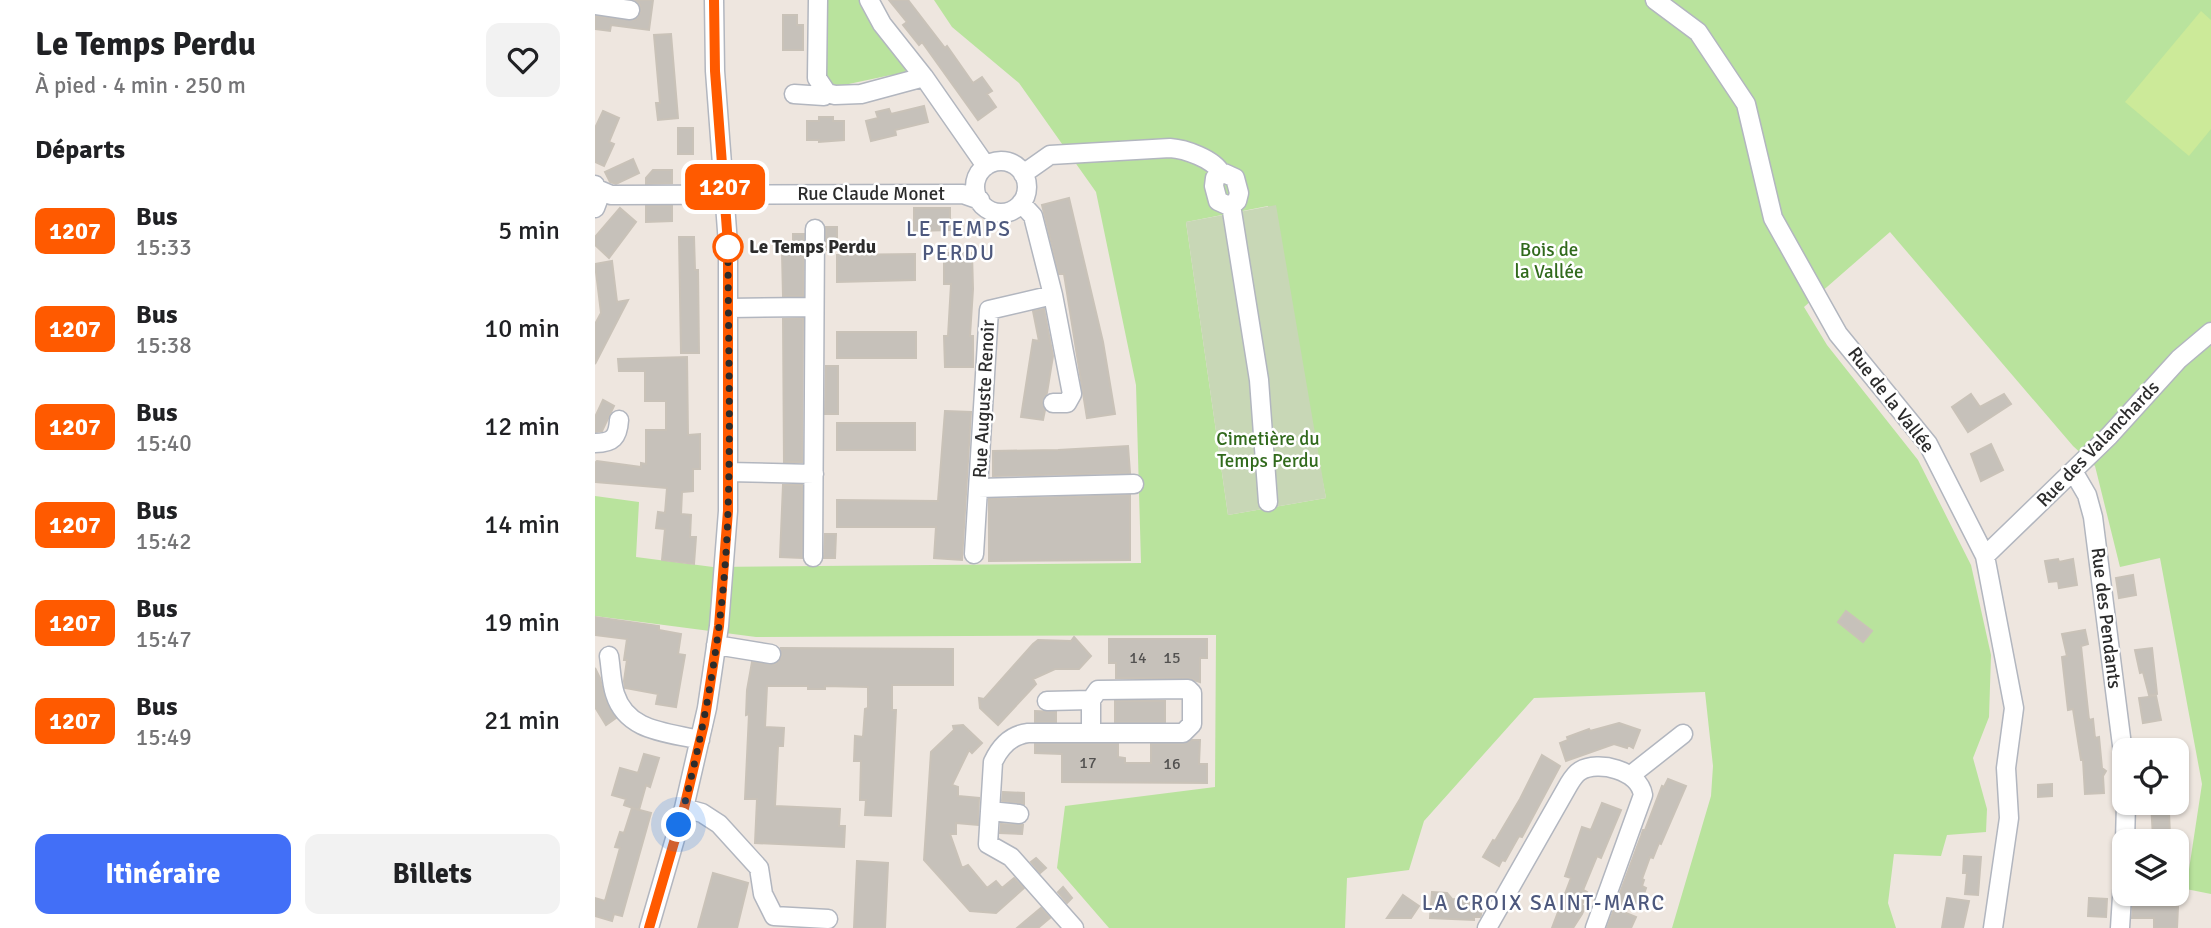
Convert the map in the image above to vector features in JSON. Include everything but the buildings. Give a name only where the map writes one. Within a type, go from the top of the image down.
[{"type":"street","points":[[649,928],[701,740],[716,645],[727,524],[728,308],[725,195],[715,71],[714,0]]},
{"type":"street","points":[[818,0],[817,78],[827,93],[860,94],[924,77]]},
{"type":"street","points":[[869,0],[882,23],[924,77],[986,166]]},
{"type":"street","name":"Rue de la Vallée","points":[[1655,0],[1698,32],[1746,104],[1773,218],[1839,334],[1928,444],[1985,556],[2014,708],[2006,768],[2009,818],[1993,928]]},
{"type":"street","points":[[595,5],[631,10]]},
{"type":"street","points":[[795,94],[824,96],[827,93]]},
{"type":"street","points":[[1023,174],[1050,155],[1170,148],[1185,151],[1215,165],[1221,173],[1231,174],[1236,180],[1239,196],[1231,205],[1259,380],[1268,502]]},
{"type":"street","points":[[1004,161],[1016,166],[1023,174],[1027,189],[1021,203],[1010,211],[1000,212],[987,208],[973,192],[981,171],[986,166],[1004,161]]},
{"type":"street","name":"Rue Claude Monet","points":[[599,196],[973,192]]},
{"type":"street","points":[[1021,203],[1033,216],[1053,295],[1072,392],[1072,398],[1067,403],[1053,403]]},
{"type":"street","points":[[813,557],[815,229]]},
{"type":"street","name":"Rue Auguste Renoir","points":[[974,554],[989,310],[1053,295]]},
{"type":"street","points":[[728,308],[814,307]]},
{"type":"street","name":"Rue des Valanchards","points":[[1985,556],[2073,471],[2179,359],[2211,332]]},
{"type":"street","points":[[595,443],[608,443],[614,439],[619,420]]},
{"type":"street","name":"Rue des Pendants","points":[[2073,471],[2087,495],[2093,517],[2121,738]]},
{"type":"street","points":[[728,472],[814,474]]},
{"type":"street","points":[[978,488],[1134,484]]},
{"type":"street","points":[[716,645],[771,654]]},
{"type":"street","points":[[609,656],[615,693],[632,720],[642,726],[701,740]]},
{"type":"street","points":[[1074,928],[1011,857],[991,847],[988,839],[993,762],[1001,748],[1013,737],[1028,733],[1184,733],[1192,724],[1194,696],[1188,689],[1101,689],[1095,692],[1091,701],[1091,732]]},
{"type":"street","points":[[1047,701],[1091,701]]},
{"type":"street","points":[[1631,775],[1683,734]]},
{"type":"street","points":[[1487,928],[1574,776],[1585,769],[1598,768],[1625,771],[1642,790],[1641,801],[1595,928]]},
{"type":"street","points":[[684,808],[702,813],[719,824],[759,867],[764,894],[774,916],[828,919]]},
{"type":"street","points":[[990,811],[1019,814]]},
{"type":"street","points":[[2120,928],[2121,906]]},
{"type":"green space","points":[[823,0],[863,0],[860,5],[891,50],[896,50],[908,65],[904,75],[897,78],[891,75],[844,85],[841,90],[832,87],[824,73],[827,70],[827,11],[822,6]]},
{"type":"green space","name":"Bois de la Vallée","points":[[934,0],[2211,0],[2211,894],[2189,890],[2189,869],[2202,784],[2160,558],[2120,567],[2095,466],[2073,446],[1890,232],[1804,307],[1827,345],[1918,460],[1971,565],[1991,655],[1989,717],[1973,758],[1987,809],[1986,832],[1947,835],[1941,856],[1894,854],[1888,903],[1896,928],[1672,928],[1711,796],[1713,766],[1705,692],[1534,698],[1424,821],[1409,870],[1347,878],[1345,928],[1109,928],[1057,868],[1065,806],[1215,787],[1216,635],[756,637],[595,616],[595,496],[639,502],[636,557],[713,567],[1141,563],[1136,385],[1096,192],[1019,83],[952,27]],"holes":[[[1268,206],[1326,498],[1228,515],[1186,222]]]},
{"type":"green space","points":[[2201,11],[2211,20],[2211,129],[2189,156],[2125,102]]},
{"type":"green space","name":"Cimetière du Temps Perdu","points":[[1276,205],[1326,498],[1228,515],[1186,222]]},
{"type":"bus line","name":"1207","points":[[649,928],[701,740],[719,626],[728,511],[728,244],[715,71],[714,0]]},
{"type":"place","name":"Le Temps Perdu","points":[[728,247]]},
{"type":"district","name":"LE TEMPS PERDU","points":[[959,241]]},
{"type":"district","name":"LA CROIX SAINT-MARC","points":[[1544,903]]},
{"type":"route","points":[[679,825],[704,724],[722,591],[728,511],[728,244],[728,247]]}]
